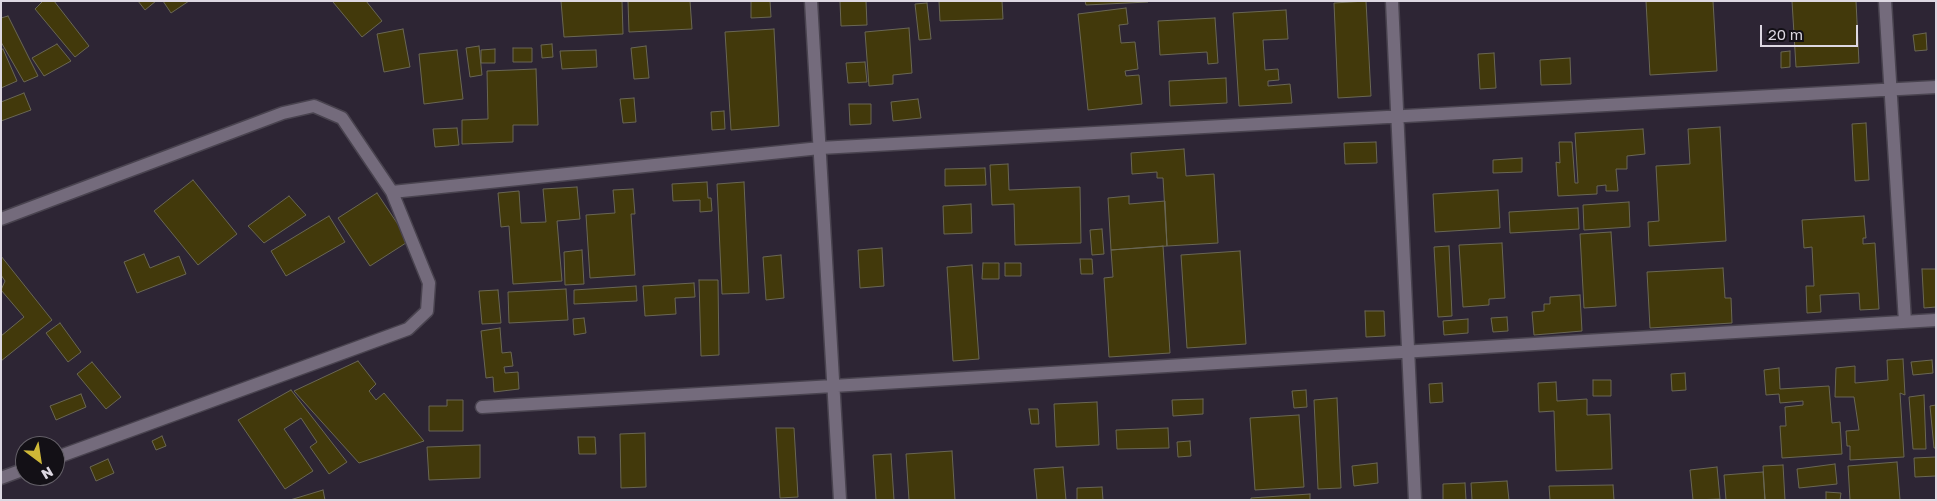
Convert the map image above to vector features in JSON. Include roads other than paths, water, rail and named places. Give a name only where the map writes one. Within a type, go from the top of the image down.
[{"type":"street","points":[[811,1],[840,500]]},
{"type":"street","points":[[1392,1],[1415,500]]},
{"type":"street","points":[[1885,1],[1905,322]]},
{"type":"street","points":[[392,192],[820,148],[1936,87]]},
{"type":"street","points":[[1,220],[283,113],[314,106],[342,118],[392,192],[429,283],[427,311],[408,330],[65,454]]},
{"type":"street","points":[[482,407],[1936,320]]},
{"type":"street","points":[[1,478],[15,473]]}]
